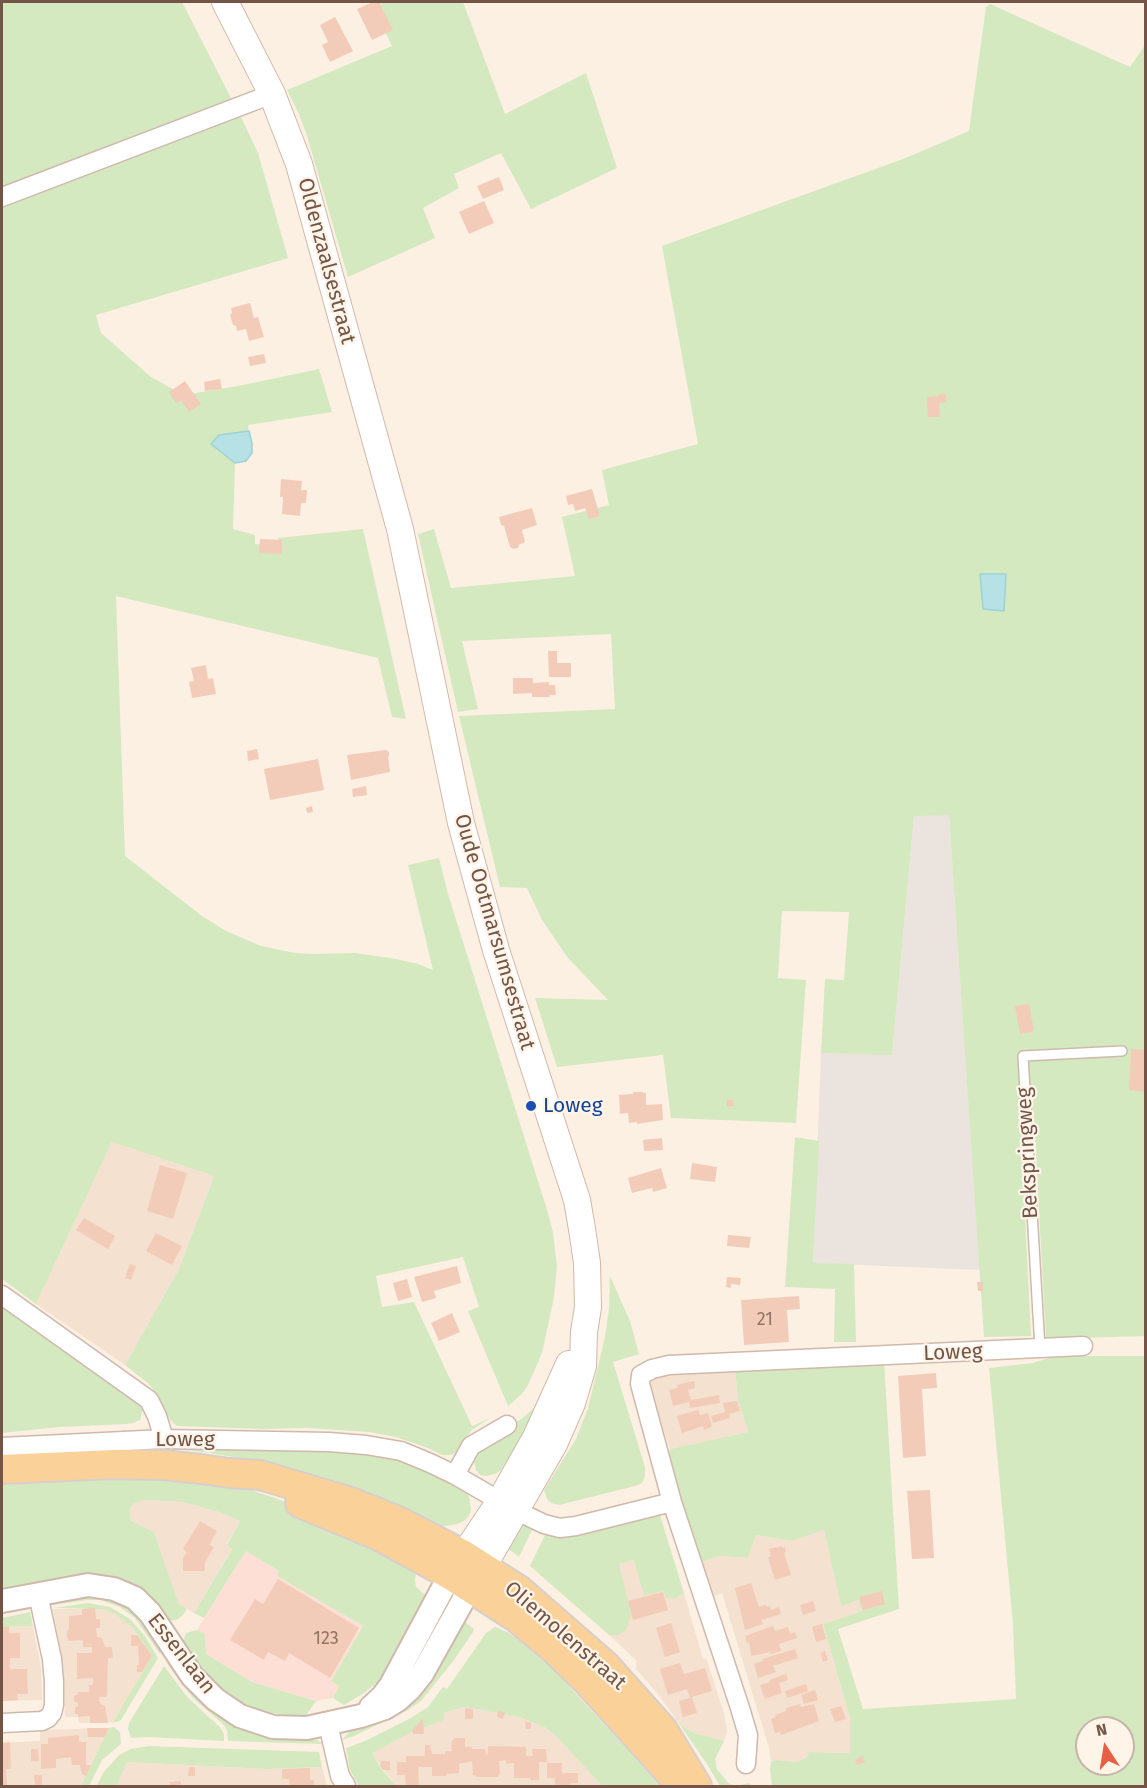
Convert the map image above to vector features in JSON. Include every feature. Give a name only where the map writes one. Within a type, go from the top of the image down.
[{"type":"main road","name":"Oldenzaalsestraat","points":[[225,2],[272,94],[299,164],[400,529]]},
{"type":"main road","name":"Oude Ootmarsumsestraat","points":[[400,529],[460,823],[496,950],[577,1200],[587,1263],[588,1307],[584,1332],[536,1437],[508,1506],[467,1572]]},
{"type":"main road","points":[[2,1469],[114,1464],[163,1465],[260,1475],[351,1502],[398,1521],[467,1572]]},
{"type":"main road","name":"Oliemolenstraat","points":[[467,1572],[587,1681],[683,1786]]},
{"type":"main road","name":"Oliemolenstraat","points":[[467,1572],[519,1590],[605,1665],[663,1730],[697,1786]]},
{"type":"street","points":[[2,197],[272,94]]},
{"type":"street","points":[[2,1295],[149,1400],[164,1439]]},
{"type":"street","name":"Loweg","points":[[2,1447],[164,1439],[329,1442],[366,1445],[401,1452],[455,1475],[508,1506],[544,1524],[560,1528],[672,1502],[640,1384],[641,1375],[652,1369],[669,1365],[1083,1346]]},
{"type":"street","points":[[455,1475],[471,1446],[507,1425]]},
{"type":"street","points":[[672,1502],[743,1717],[748,1735],[746,1764]]},
{"type":"street","name":"Essenlaan","points":[[2,1601],[88,1585],[114,1589],[135,1598],[150,1613],[192,1676],[215,1699],[240,1716],[273,1727],[307,1728],[360,1716],[382,1697],[467,1572]]},
{"type":"street","points":[[2,1723],[42,1721],[52,1713],[54,1705],[52,1659],[38,1594]]},
{"type":"street","points":[[328,1724],[340,1776],[346,1786]]},
{"type":"lane","name":"Bekspringweg","points":[[1040,1349],[1023,1056],[1122,1051]]},
{"type":"shaded area","points":[[914,815],[949,815],[980,1270],[813,1263],[821,1053],[892,1054]]},
{"type":"shaded area","points":[[112,1142],[214,1176],[179,1269],[125,1365],[36,1304]]},
{"type":"shaded area","points":[[735,1369],[738,1401],[748,1432],[670,1449],[647,1380],[656,1373]]},
{"type":"shaded area","points":[[144,1500],[182,1502],[219,1512],[240,1521],[227,1544],[232,1548],[194,1613],[179,1604],[154,1532],[130,1520],[130,1508],[133,1504]]},
{"type":"shaded area","points":[[824,1530],[841,1605],[859,1600],[862,1611],[823,1624],[850,1718],[850,1753],[810,1752],[807,1757],[797,1762],[771,1761],[722,1593],[711,1597],[699,1563],[719,1556],[748,1558],[756,1535],[792,1541]]},
{"type":"shaded area","points":[[246,1551],[279,1571],[277,1576],[363,1626],[331,1681],[339,1686],[333,1698],[316,1701],[252,1682],[206,1654],[205,1634],[197,1630]]},
{"type":"shaded area","points":[[634,1560],[664,1591],[677,1598],[684,1593],[703,1659],[706,1658],[724,1713],[727,1732],[724,1741],[695,1733],[680,1725],[658,1694],[636,1669],[636,1660],[609,1635],[618,1634],[631,1613],[618,1564]]},
{"type":"shaded area","points":[[53,1609],[103,1609],[115,1614],[133,1628],[152,1656],[113,1722],[79,1723],[78,1717],[65,1717],[63,1666]]},
{"type":"shaded area","points":[[33,1626],[41,1668],[42,1700],[2,1701],[2,1627]]},
{"type":"shaded area","points":[[464,1707],[519,1717],[546,1728],[602,1786],[396,1786],[371,1753],[412,1732],[444,1720],[444,1713]]},
{"type":"shaded area","points":[[109,1728],[81,1786],[2,1786],[2,1743],[40,1741],[40,1730]]},
{"type":"shaded area","points":[[127,1762],[267,1769],[322,1767],[327,1786],[117,1786]]},
{"type":"green space","points":[[2,2],[182,2],[233,102],[2,190]]},
{"type":"green space","points":[[371,2],[463,2],[505,114],[586,73],[617,168],[531,209],[501,153],[454,174],[459,188],[423,208],[435,238],[348,277],[307,136],[287,90],[392,46]]},
{"type":"green space","points":[[990,4],[1130,67],[1145,45],[1145,1336],[1046,1339],[1035,1136],[1021,1135],[1031,1336],[984,1337],[949,815],[914,816],[892,1055],[821,1053],[825,979],[844,980],[849,912],[782,911],[778,978],[806,980],[796,1123],[671,1118],[663,1055],[557,1067],[535,998],[608,1000],[568,958],[542,920],[527,888],[500,887],[459,716],[615,709],[611,634],[462,641],[478,709],[458,712],[418,534],[434,529],[451,588],[575,576],[562,517],[609,505],[602,470],[698,444],[662,246],[903,159],[969,131],[986,7]]},
{"type":"green space","points":[[239,113],[258,153],[288,258],[96,315],[101,333],[151,377],[185,393],[243,385],[319,369],[332,412],[248,425],[249,431],[226,434],[211,444],[235,463],[233,529],[255,535],[255,544],[277,546],[278,538],[363,529],[406,719],[392,717],[378,658],[116,596],[125,856],[202,916],[224,930],[261,946],[295,953],[355,953],[396,959],[433,970],[408,865],[439,858],[448,894],[548,1213],[557,1266],[554,1297],[542,1353],[528,1385],[522,1394],[508,1406],[468,1311],[479,1307],[463,1257],[376,1276],[382,1307],[414,1302],[472,1426],[490,1418],[472,1430],[451,1455],[442,1455],[396,1437],[369,1432],[308,1428],[177,1426],[170,1420],[149,1384],[125,1365],[179,1269],[214,1176],[112,1142],[36,1304],[2,1279],[2,203]]},
{"type":"green space","points":[[795,1137],[819,1141],[813,1263],[854,1264],[856,1342],[834,1342],[835,1289],[785,1287]]},
{"type":"green space","points":[[610,1276],[630,1321],[639,1354],[613,1362],[645,1467],[645,1476],[642,1483],[635,1486],[559,1505],[547,1499],[544,1490],[576,1439],[588,1408],[605,1337]]},
{"type":"green space","points":[[2,1300],[137,1396],[143,1408],[140,1420],[126,1424],[59,1427],[2,1433]]},
{"type":"green space","points":[[1055,1356],[1145,1356],[1145,1786],[772,1786],[771,1761],[797,1762],[807,1757],[809,1752],[850,1753],[850,1718],[823,1624],[862,1611],[858,1600],[841,1606],[824,1530],[792,1541],[756,1535],[748,1558],[719,1556],[699,1563],[667,1461],[670,1449],[748,1432],[738,1401],[735,1369],[884,1361],[899,1609],[838,1629],[863,1709],[1016,1699],[1013,1624],[989,1368],[1033,1363]]},
{"type":"green space","points":[[544,1395],[514,1452],[500,1471],[487,1476],[480,1475],[474,1461],[479,1450],[525,1416]]},
{"type":"green space","points":[[132,1445],[308,1446],[391,1455],[461,1487],[469,1496],[471,1510],[464,1521],[439,1527],[284,1468],[203,1452]]},
{"type":"green space","points":[[89,1472],[230,1483],[275,1498],[335,1522],[416,1571],[416,1587],[430,1599],[394,1662],[379,1681],[344,1705],[333,1698],[339,1686],[331,1681],[363,1626],[277,1576],[279,1571],[246,1551],[204,1618],[194,1613],[232,1549],[227,1545],[240,1521],[219,1512],[182,1502],[144,1500],[133,1504],[130,1508],[130,1520],[154,1532],[179,1604],[187,1609],[178,1619],[171,1621],[166,1619],[146,1596],[2,1591],[2,1478]]},
{"type":"green space","points":[[644,1515],[660,1515],[684,1593],[677,1598],[666,1598],[664,1591],[644,1595],[634,1560],[619,1564],[631,1613],[625,1631],[618,1635],[609,1635],[530,1566],[546,1533]]},
{"type":"green space","points":[[527,1525],[533,1528],[519,1557],[506,1547],[517,1526]]},
{"type":"green space","points":[[86,1594],[117,1600],[139,1614],[163,1649],[160,1654],[135,1618],[120,1607],[100,1600],[52,1605],[54,1602]]},
{"type":"green space","points":[[88,1603],[110,1607],[130,1619],[144,1635],[158,1658],[121,1720],[117,1722],[113,1722],[152,1656],[133,1628],[115,1614],[103,1609],[53,1608]]},
{"type":"green space","points":[[30,1612],[33,1626],[2,1627],[2,1618]]},
{"type":"green space","points":[[465,1622],[474,1629],[473,1632],[421,1701],[408,1710],[342,1740],[350,1731],[427,1685]]},
{"type":"green space","points":[[495,1627],[509,1633],[556,1672],[660,1786],[602,1786],[546,1728],[519,1717],[464,1707],[444,1713],[444,1720],[412,1732],[372,1753],[396,1786],[359,1786],[350,1770],[346,1748],[411,1718],[428,1707],[443,1687],[447,1689],[486,1633]]},
{"type":"green space","points":[[197,1630],[205,1634],[206,1654],[252,1682],[316,1701],[306,1715],[289,1715],[269,1713],[246,1705],[223,1693],[208,1680],[184,1646],[186,1633]]},
{"type":"green space","points":[[169,1657],[182,1677],[296,1739],[317,1740],[323,1744],[228,1741],[225,1726],[193,1698],[166,1662]]},
{"type":"green space","points":[[164,1666],[188,1698],[220,1727],[224,1734],[224,1741],[131,1738],[129,1723]]},
{"type":"green space","points":[[680,1725],[695,1733],[724,1741],[715,1759],[717,1769],[728,1783],[735,1786],[720,1786]]},
{"type":"green space","points":[[114,1727],[120,1732],[121,1744],[102,1760],[89,1786],[81,1786],[109,1728]]},
{"type":"green space","points":[[149,1746],[319,1752],[322,1767],[267,1769],[127,1762],[117,1786],[97,1786],[103,1773],[119,1755],[131,1749]]},
{"type":"green space","points":[[749,1783],[752,1786],[735,1786]]},
{"type":"water","points":[[249,431],[252,453],[246,461],[235,463],[211,444],[219,435]]},
{"type":"water","points":[[980,574],[1006,574],[1004,611],[983,609]]},
{"type":"building","points":[[373,2],[379,2],[393,30],[372,40],[357,9]]},
{"type":"building","points":[[335,17],[353,51],[330,62],[322,45],[328,42],[320,25]]},
{"type":"building","points":[[499,177],[504,190],[483,199],[477,186]]},
{"type":"building","points":[[484,201],[494,223],[469,234],[459,212]]},
{"type":"building","points":[[250,303],[254,318],[258,317],[264,337],[249,341],[246,329],[237,331],[230,315],[231,308]]},
{"type":"building","points":[[264,354],[266,363],[250,366],[248,357]]},
{"type":"building","points":[[220,379],[222,389],[205,391],[204,382]]},
{"type":"building","points":[[185,381],[201,404],[189,412],[181,400],[176,403],[169,392]]},
{"type":"building","points":[[939,394],[946,394],[946,402],[939,403],[940,417],[928,417],[927,397],[939,396]]},
{"type":"building","points":[[281,479],[302,481],[301,490],[307,490],[306,503],[301,503],[300,516],[282,514]]},
{"type":"building","points":[[592,489],[600,516],[589,519],[585,508],[575,511],[573,504],[568,505],[566,496]]},
{"type":"building","points":[[532,508],[537,525],[522,530],[525,542],[518,548],[510,547],[499,517]]},
{"type":"building","points":[[260,539],[282,540],[282,554],[259,553]]},
{"type":"building","points":[[548,651],[557,651],[557,663],[571,663],[571,677],[549,677]]},
{"type":"building","points":[[206,665],[208,679],[213,678],[216,694],[192,698],[189,682],[194,681],[191,668]]},
{"type":"building","points":[[513,678],[533,678],[533,683],[549,682],[549,685],[555,685],[556,695],[532,697],[532,693],[513,694]]},
{"type":"building","points":[[257,749],[259,759],[248,761],[247,751]]},
{"type":"building","points":[[386,750],[389,752],[390,772],[351,780],[347,755]]},
{"type":"building","points":[[318,759],[324,790],[270,800],[264,769]]},
{"type":"building","points":[[366,786],[367,795],[353,797],[352,789]]},
{"type":"building","points":[[312,806],[313,812],[307,813],[306,808]]},
{"type":"building","points":[[1029,1004],[1034,1031],[1020,1034],[1015,1006]]},
{"type":"building","points":[[1131,1049],[1146,1050],[1146,1092],[1129,1090]]},
{"type":"building","points":[[633,1092],[646,1093],[646,1105],[662,1104],[663,1120],[629,1123],[628,1113],[620,1114],[619,1095],[633,1094]]},
{"type":"building","points":[[727,1100],[733,1100],[734,1106],[727,1106]]},
{"type":"building","points":[[662,1138],[663,1150],[644,1151],[643,1140]]},
{"type":"building","points":[[692,1163],[717,1167],[715,1182],[690,1179]]},
{"type":"building","points":[[160,1165],[187,1173],[173,1219],[147,1211]]},
{"type":"building","points":[[661,1168],[667,1188],[653,1192],[652,1188],[632,1193],[628,1178]]},
{"type":"building","points":[[84,1218],[115,1236],[108,1249],[76,1230]]},
{"type":"building","points":[[156,1233],[182,1246],[172,1265],[146,1251]]},
{"type":"building","points":[[728,1235],[751,1237],[749,1248],[727,1246]]},
{"type":"building","points":[[130,1264],[136,1266],[131,1280],[125,1278]]},
{"type":"building","points":[[457,1266],[461,1283],[434,1291],[436,1298],[422,1302],[414,1277]]},
{"type":"building","points":[[727,1277],[741,1278],[740,1285],[731,1284],[731,1288],[726,1287]]},
{"type":"building","points":[[407,1279],[412,1297],[398,1301],[393,1283]]},
{"type":"building","points":[[977,1282],[983,1282],[983,1291],[978,1291]]},
{"type":"building","points":[[799,1296],[800,1309],[787,1310],[789,1342],[744,1345],[741,1300]]},
{"type":"building","points":[[452,1313],[460,1332],[439,1341],[431,1323]]},
{"type":"building","points":[[936,1373],[937,1388],[922,1389],[926,1456],[903,1458],[898,1376]]},
{"type":"building","points":[[694,1381],[695,1388],[688,1390],[691,1400],[719,1395],[720,1403],[690,1408],[689,1402],[673,1406],[669,1390],[678,1388],[677,1385]]},
{"type":"building","points":[[737,1401],[740,1411],[729,1414],[730,1418],[713,1423],[711,1416],[725,1412],[723,1403]]},
{"type":"building","points":[[698,1410],[700,1415],[708,1413],[712,1427],[704,1430],[703,1426],[682,1433],[677,1416]]},
{"type":"building","points":[[930,1490],[934,1558],[912,1559],[907,1491]]},
{"type":"building","points":[[200,1521],[217,1531],[209,1545],[214,1547],[205,1562],[205,1571],[183,1571],[183,1558],[187,1552],[183,1549]]},
{"type":"building","points":[[785,1547],[786,1552],[784,1553],[791,1575],[775,1580],[768,1558],[771,1556],[769,1549]]},
{"type":"building","points":[[278,1579],[359,1628],[330,1678],[289,1653],[285,1661],[268,1652],[264,1660],[230,1640],[255,1599],[263,1604]]},
{"type":"building","points":[[751,1583],[759,1607],[770,1606],[771,1610],[779,1607],[781,1614],[761,1620],[763,1624],[745,1630],[735,1588]]},
{"type":"building","points":[[882,1591],[885,1604],[863,1610],[859,1597]]},
{"type":"building","points":[[663,1592],[668,1610],[633,1620],[628,1601]]},
{"type":"building","points":[[813,1601],[816,1611],[803,1615],[800,1605]]},
{"type":"building","points":[[95,1608],[96,1619],[100,1619],[100,1628],[96,1628],[97,1637],[102,1638],[105,1647],[112,1647],[113,1658],[108,1658],[107,1695],[99,1697],[100,1704],[105,1706],[108,1723],[90,1723],[90,1716],[78,1717],[78,1714],[75,1714],[75,1707],[78,1703],[74,1701],[74,1696],[78,1692],[89,1692],[89,1685],[93,1685],[93,1678],[77,1679],[77,1653],[92,1653],[92,1647],[83,1647],[83,1640],[69,1641],[67,1631],[69,1616],[82,1615],[82,1609]]},
{"type":"building","points":[[671,1623],[680,1652],[665,1657],[656,1628]]},
{"type":"building","points":[[822,1624],[826,1639],[816,1642],[812,1627]]},
{"type":"building","points":[[9,1626],[9,1633],[20,1633],[20,1658],[10,1658],[10,1669],[27,1669],[28,1694],[17,1694],[18,1700],[3,1701],[2,1627]]},
{"type":"building","points":[[773,1626],[775,1631],[788,1627],[790,1634],[795,1632],[797,1638],[779,1644],[781,1651],[751,1656],[749,1642],[747,1643],[745,1636]]},
{"type":"building","points":[[131,1635],[137,1635],[152,1656],[142,1672],[137,1672],[138,1646],[131,1646]]},
{"type":"building","points":[[795,1649],[798,1658],[773,1666],[776,1672],[758,1678],[754,1664],[763,1661],[762,1659]]},
{"type":"building","points":[[825,1651],[828,1660],[823,1662],[821,1653]]},
{"type":"building","points":[[680,1663],[684,1674],[705,1668],[712,1691],[692,1697],[697,1713],[683,1717],[679,1701],[690,1698],[687,1689],[668,1695],[660,1669]]},
{"type":"building","points":[[786,1674],[788,1680],[779,1683],[782,1693],[765,1699],[760,1685]]},
{"type":"building","points":[[806,1684],[808,1691],[787,1698],[785,1691]]},
{"type":"building","points":[[815,1690],[818,1700],[804,1704],[801,1695]]},
{"type":"building","points":[[800,1704],[801,1707],[814,1704],[819,1721],[781,1735],[780,1732],[775,1733],[771,1719],[786,1711],[786,1708]]},
{"type":"building","points":[[841,1706],[846,1719],[835,1722],[830,1709]]},
{"type":"building","points":[[465,1708],[473,1709],[473,1719],[465,1719]]},
{"type":"building","points":[[498,1711],[505,1712],[503,1719],[497,1715]]},
{"type":"building","points":[[423,1718],[424,1734],[413,1734],[412,1731]]},
{"type":"building","points":[[525,1722],[531,1722],[531,1729],[526,1729]]},
{"type":"building","points":[[87,1728],[109,1728],[105,1737],[88,1737]]},
{"type":"building","points":[[79,1735],[79,1742],[86,1742],[86,1765],[91,1765],[86,1776],[82,1774],[80,1765],[72,1765],[71,1757],[56,1759],[56,1768],[41,1769],[41,1744],[48,1744],[48,1738]]},
{"type":"building","points":[[455,1738],[465,1738],[465,1747],[485,1749],[486,1755],[488,1746],[526,1747],[526,1756],[533,1756],[532,1749],[546,1749],[547,1762],[539,1762],[539,1780],[514,1778],[514,1763],[506,1764],[506,1760],[499,1761],[500,1774],[497,1777],[476,1777],[473,1775],[472,1761],[459,1764],[459,1773],[446,1774],[446,1776],[432,1776],[432,1767],[418,1767],[419,1786],[406,1786],[405,1775],[397,1775],[397,1762],[406,1762],[406,1756],[425,1756],[425,1745],[430,1745],[432,1754],[445,1754],[445,1751],[452,1751],[451,1742]]},
{"type":"building","points":[[10,1742],[11,1769],[6,1769],[7,1786],[2,1786],[2,1743]]},
{"type":"building","points":[[31,1749],[38,1749],[39,1761],[31,1761]]},
{"type":"building","points":[[863,1756],[865,1762],[857,1765],[855,1760]]},
{"type":"building","points":[[381,1761],[390,1761],[390,1770],[383,1770],[380,1766]]},
{"type":"building","points":[[547,1763],[562,1763],[562,1773],[578,1773],[578,1783],[571,1783],[571,1786],[555,1786],[555,1778],[547,1778]]},
{"type":"building","points":[[189,1767],[195,1767],[195,1776],[188,1776]]},
{"type":"building","points":[[310,1768],[310,1780],[314,1780],[314,1786],[290,1786],[289,1779],[282,1779],[282,1769]]},
{"type":"building","points":[[34,1775],[42,1775],[42,1786],[35,1786]]},
{"type":"building","points":[[181,1781],[181,1786],[170,1786],[170,1782]]},
{"type":"place","name":"Loweg","points":[[531,1106]]}]
